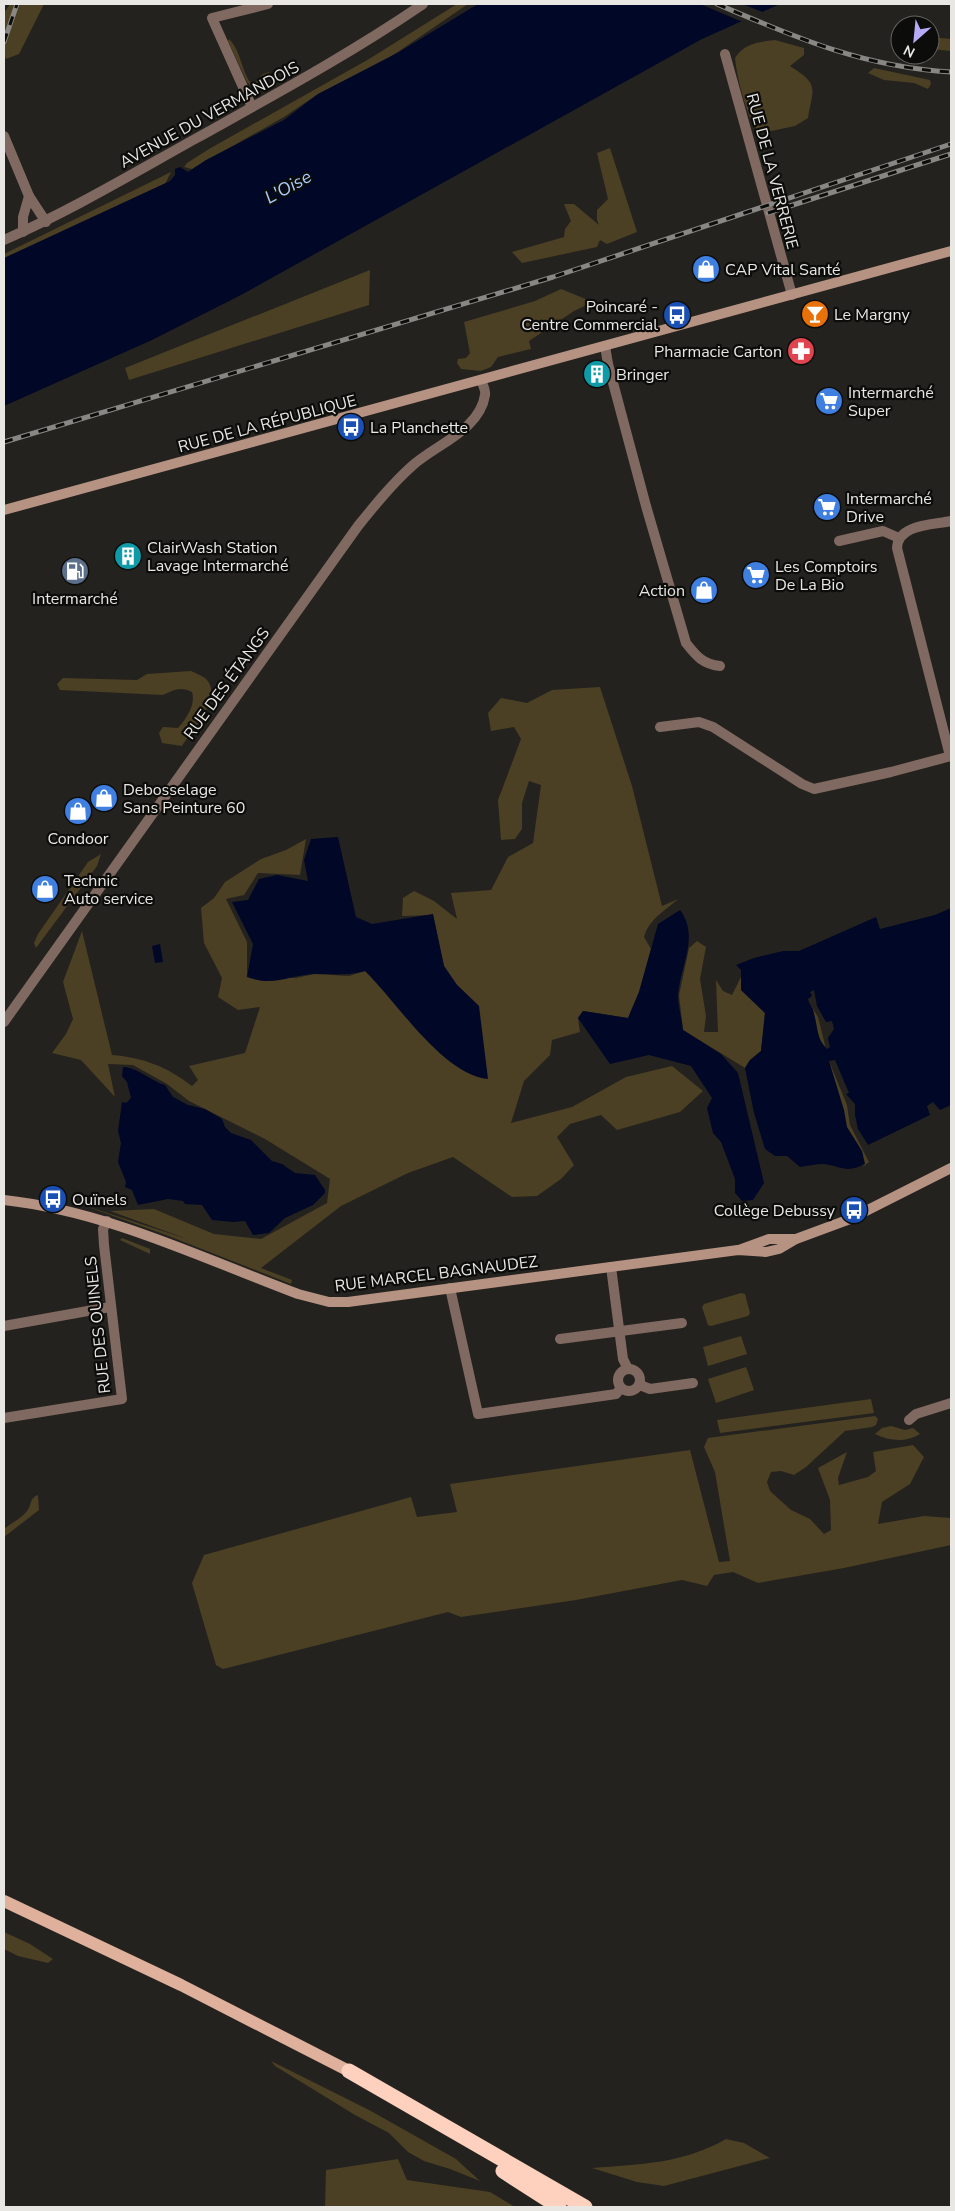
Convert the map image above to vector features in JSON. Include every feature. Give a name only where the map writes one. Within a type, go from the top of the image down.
[{"type":"highway","points":[[348,2072],[559,2207]]},
{"type":"highway","points":[[348,2072],[584,2207]]},
{"type":"main road","points":[[4,1901],[224,2006],[348,2072]]},
{"type":"street","points":[[252,107],[212,18],[268,4]]},
{"type":"street","name":"AVENUE DU VERMANDOIS","points":[[4,240],[46,222],[252,107],[368,41],[423,4]]},
{"type":"street","name":"RUE DE LA VERRERIE","points":[[725,54],[792,295]]},
{"type":"street","points":[[4,136],[29,196],[46,222]]},
{"type":"street","points":[[23,232],[23,217],[29,196]]},
{"type":"street","name":"RUE DE LA RÉPUBLIQUE","points":[[4,510],[951,251]]},
{"type":"street","points":[[605,346],[608,364],[646,506],[686,643],[698,658],[708,664],[720,666]]},
{"type":"street","name":"RUE DES ÉTANGS","points":[[4,1022],[358,526],[383,495],[413,466],[437,446],[464,430],[478,413],[485,394],[481,380]]},
{"type":"street","points":[[660,727],[699,722],[713,727],[802,784],[814,789],[891,772],[951,756],[897,548],[899,538],[907,530],[951,521]]},
{"type":"street","points":[[839,541],[883,531],[899,538]]},
{"type":"street","name":"RUE MARCEL BAGNAUDEZ","points":[[4,1200],[54,1207],[107,1221],[298,1294],[329,1302],[348,1302],[738,1250],[766,1252],[780,1249],[796,1239],[850,1219],[951,1168]]},
{"type":"street","name":"RUE DES OUINELS","points":[[4,1418],[122,1399],[110,1307],[103,1229],[107,1221]]},
{"type":"street","points":[[611,1267],[623,1359],[628,1369],[638,1374],[640,1385]]},
{"type":"street","points":[[450,1288],[478,1414],[616,1394],[621,1388]]},
{"type":"street","points":[[4,1326],[110,1307]]},
{"type":"street","points":[[560,1339],[682,1323]]},
{"type":"street","points":[[628,1369],[619,1375],[618,1382],[621,1388],[631,1392],[640,1385]]},
{"type":"street","points":[[640,1385],[650,1389],[693,1383]]},
{"type":"street","points":[[910,1420],[916,1414],[951,1403]]},
{"type":"shaded area","points":[[10,4],[44,4],[19,54],[6,59],[4,54],[4,13]]},
{"type":"shaded area","points":[[457,4],[468,4],[386,60],[318,94],[284,117],[192,169],[184,167],[209,149],[369,59]]},
{"type":"shaded area","points":[[940,38],[951,39],[951,51],[940,50]]},
{"type":"shaded area","points":[[229,39],[236,49],[250,82],[255,83],[263,74],[269,72],[270,76],[255,87],[251,86],[247,82],[228,41]]},
{"type":"shaded area","points":[[775,40],[804,48],[804,55],[790,66],[800,72],[810,83],[812,99],[808,118],[795,126],[762,133],[757,129],[748,111],[740,87],[735,58],[747,46]]},
{"type":"shaded area","points":[[874,68],[930,80],[931,84],[928,89],[914,83],[884,80],[868,73]]},
{"type":"shaded area","points":[[610,148],[637,232],[607,244],[600,240],[597,247],[522,263],[512,252],[564,237],[565,229],[571,221],[564,204],[574,204],[599,225],[597,210],[608,199],[597,153]]},
{"type":"shaded area","points":[[171,172],[163,188],[4,264],[4,254]]},
{"type":"shaded area","points":[[370,270],[369,305],[129,380],[125,368]]},
{"type":"shaded area","points":[[561,289],[593,302],[574,311],[529,341],[531,349],[498,357],[491,367],[481,371],[461,369],[457,363],[458,359],[466,358],[470,353],[464,322],[535,301]]},
{"type":"shaded area","points":[[191,671],[205,678],[210,685],[211,694],[205,713],[182,746],[162,743],[159,733],[163,727],[178,728],[187,716],[193,702],[192,692],[188,690],[174,690],[163,695],[60,690],[57,684],[63,678],[137,680],[147,674]]},
{"type":"shaded area","points":[[600,687],[632,786],[662,906],[678,899],[658,916],[646,931],[644,937],[651,949],[639,992],[628,1018],[583,1011],[578,1018],[580,1032],[552,1040],[550,1055],[524,1081],[511,1123],[572,1107],[626,1077],[672,1066],[703,1091],[680,1112],[617,1130],[601,1115],[570,1124],[557,1137],[574,1165],[561,1179],[537,1196],[512,1197],[453,1157],[408,1173],[341,1206],[261,1268],[292,1280],[291,1284],[166,1235],[77,1203],[187,1239],[110,1211],[154,1209],[214,1234],[261,1239],[327,1203],[330,1179],[265,1139],[189,1101],[167,1084],[133,1065],[108,1064],[115,1097],[81,1060],[52,1053],[66,1034],[73,1019],[63,982],[82,931],[112,1055],[134,1058],[154,1064],[173,1073],[192,1086],[198,1080],[189,1066],[245,1053],[260,1007],[238,1010],[218,997],[222,978],[204,943],[201,908],[214,898],[225,882],[261,859],[286,850],[306,839],[300,875],[258,873],[244,895],[226,899],[247,942],[247,977],[296,978],[314,974],[349,976],[365,971],[374,979],[479,1006],[457,985],[444,966],[433,915],[402,916],[403,898],[414,891],[434,901],[457,919],[451,893],[491,890],[508,857],[533,843],[541,785],[529,781],[522,803],[522,829],[515,839],[501,840],[498,800],[521,739],[514,727],[491,731],[488,713],[501,698],[527,703],[552,690]]},
{"type":"shaded area","points":[[101,854],[97,866],[36,948],[34,943],[38,934],[88,862]]},
{"type":"shaded area","points":[[697,941],[706,947],[700,979],[706,1016],[704,1032],[718,1032],[716,980],[723,991],[732,995],[741,977],[741,990],[765,1013],[761,1051],[750,1060],[745,1068],[683,1030],[679,995],[689,948]]},
{"type":"shaded area","points":[[813,1009],[818,1017],[826,1049],[820,1042]]},
{"type":"shaded area","points":[[829,1061],[847,1105],[850,1125],[869,1162],[864,1166],[860,1162],[844,1126]]},
{"type":"shaded area","points":[[122,1238],[150,1249],[150,1254],[120,1240]]},
{"type":"shaded area","points":[[741,1293],[745,1294],[750,1313],[748,1316],[711,1326],[708,1325],[702,1307],[704,1304]]},
{"type":"shaded area","points":[[741,1336],[747,1354],[708,1366],[703,1347]]},
{"type":"shaded area","points":[[746,1367],[754,1390],[716,1403],[708,1379]]},
{"type":"shaded area","points":[[871,1399],[874,1413],[720,1433],[717,1420]]},
{"type":"shaded area","points":[[875,1416],[878,1419],[876,1425],[845,1431],[806,1467],[794,1475],[781,1471],[771,1472],[767,1482],[770,1491],[791,1510],[810,1519],[824,1534],[831,1530],[830,1500],[818,1468],[847,1452],[838,1478],[839,1485],[868,1477],[876,1471],[873,1452],[913,1445],[924,1457],[910,1484],[882,1502],[878,1524],[924,1516],[951,1518],[951,1545],[844,1568],[758,1583],[733,1572],[714,1575],[707,1586],[682,1580],[576,1600],[461,1617],[448,1612],[223,1669],[216,1665],[192,1583],[204,1555],[411,1497],[417,1517],[457,1512],[450,1484],[690,1450],[719,1562],[730,1561],[715,1472],[704,1447],[708,1438]]},
{"type":"shaded area","points":[[891,1426],[905,1430],[913,1428],[920,1434],[909,1439],[898,1440],[875,1434],[882,1428]]},
{"type":"shaded area","points":[[38,1495],[39,1510],[4,1537],[4,1529],[25,1514],[33,1498]]},
{"type":"shaded area","points":[[4,1932],[30,1944],[53,1959],[48,1963],[18,1956],[4,1949]]},
{"type":"shaded area","points":[[271,2061],[371,2111],[456,2159],[480,2181],[424,2161],[408,2152],[389,2133],[355,2115],[275,2066]]},
{"type":"shaded area","points":[[726,2139],[744,2143],[770,2158],[664,2186],[637,2182],[592,2168],[644,2164],[677,2158],[693,2154]]},
{"type":"shaded area","points":[[398,2159],[407,2180],[490,2192],[515,2207],[325,2207],[326,2170]]},
{"type":"water","name":"L'Oise","points":[[478,4],[780,4],[702,39],[241,295],[152,340],[4,406],[4,258],[170,181],[175,175],[175,169],[180,167],[188,172],[206,160],[284,120],[318,94],[399,52]]},
{"type":"water","points":[[338,837],[356,917],[372,924],[433,914],[444,966],[457,985],[479,1006],[488,1079],[471,1074],[454,1065],[437,1051],[365,971],[346,974],[305,975],[274,981],[257,980],[247,977],[253,944],[232,902],[248,900],[259,879],[277,875],[308,881],[304,860],[311,839]]},
{"type":"water","points":[[951,908],[951,1105],[940,1110],[933,1102],[927,1106],[930,1115],[868,1145],[858,1129],[855,1104],[846,1094],[849,1093],[835,1060],[829,1061],[844,1110],[847,1127],[862,1151],[865,1164],[848,1169],[823,1164],[800,1167],[787,1156],[775,1156],[765,1149],[754,1113],[745,1068],[750,1060],[761,1051],[765,1013],[741,990],[741,970],[736,965],[754,958],[783,951],[799,951],[876,917],[880,929],[935,915]],"holes":[[[814,990],[817,1006],[826,1022],[832,1021],[834,1029],[828,1038],[830,1047],[827,1049],[819,1037],[808,999],[812,996],[810,992]]]},
{"type":"water","points":[[680,910],[689,932],[689,943],[678,999],[683,1030],[721,1054],[738,1073],[764,1183],[753,1200],[742,1201],[735,1193],[735,1179],[721,1142],[713,1133],[707,1108],[712,1098],[691,1066],[649,1055],[610,1064],[578,1018],[583,1011],[628,1018],[639,992],[658,924]]},
{"type":"water","points":[[160,944],[163,962],[155,963],[152,946]]},
{"type":"water","points":[[123,1067],[133,1069],[165,1085],[173,1097],[188,1105],[205,1109],[222,1119],[225,1127],[231,1133],[251,1140],[272,1161],[282,1164],[295,1173],[315,1175],[325,1193],[313,1205],[285,1218],[269,1233],[253,1235],[245,1221],[212,1220],[202,1205],[185,1204],[183,1201],[168,1199],[138,1205],[132,1190],[125,1187],[126,1182],[118,1162],[121,1143],[118,1131],[122,1102],[126,1103],[131,1098],[127,1082],[122,1076]]},
{"type":"pier","points":[[700,4],[742,4],[765,13],[745,23]]},
{"type":"railway","points":[[4,42],[17,4]]},
{"type":"railway","points":[[717,4],[831,49],[889,64],[951,72]]},
{"type":"railway","points":[[4,442],[553,277],[951,144]]},
{"type":"railway","points":[[768,213],[951,154]]},
{"type":"place","name":"CAP Vital Santé","points":[[706,269]]},
{"type":"place","name":"Le Margny","points":[[815,314]]},
{"type":"place","name":"Poincaré - Centre Commercial","points":[[677,315]]},
{"type":"place","name":"Pharmacie Carton","points":[[801,351]]},
{"type":"place","name":"Bringer","points":[[597,374]]},
{"type":"place","name":"Intermarché Super","points":[[829,401]]},
{"type":"place","name":"La Planchette","points":[[351,427]]},
{"type":"place","name":"Intermarché Drive","points":[[827,507]]},
{"type":"place","name":"ClairWash Station Lavage Intermarché","points":[[128,556]]},
{"type":"place","name":"Intermarché","points":[[75,571]]},
{"type":"place","name":"Les Comptoirs De La Bio","points":[[756,575]]},
{"type":"place","name":"Action","points":[[704,590]]},
{"type":"place","name":"Debosselage Sans Peinture 60","points":[[104,798]]},
{"type":"place","name":"Condoor","points":[[78,811]]},
{"type":"place","name":"Technic Auto service","points":[[45,889]]},
{"type":"place","name":"Ouïnels","points":[[53,1199]]},
{"type":"place","name":"Collège Debussy","points":[[854,1210]]}]
